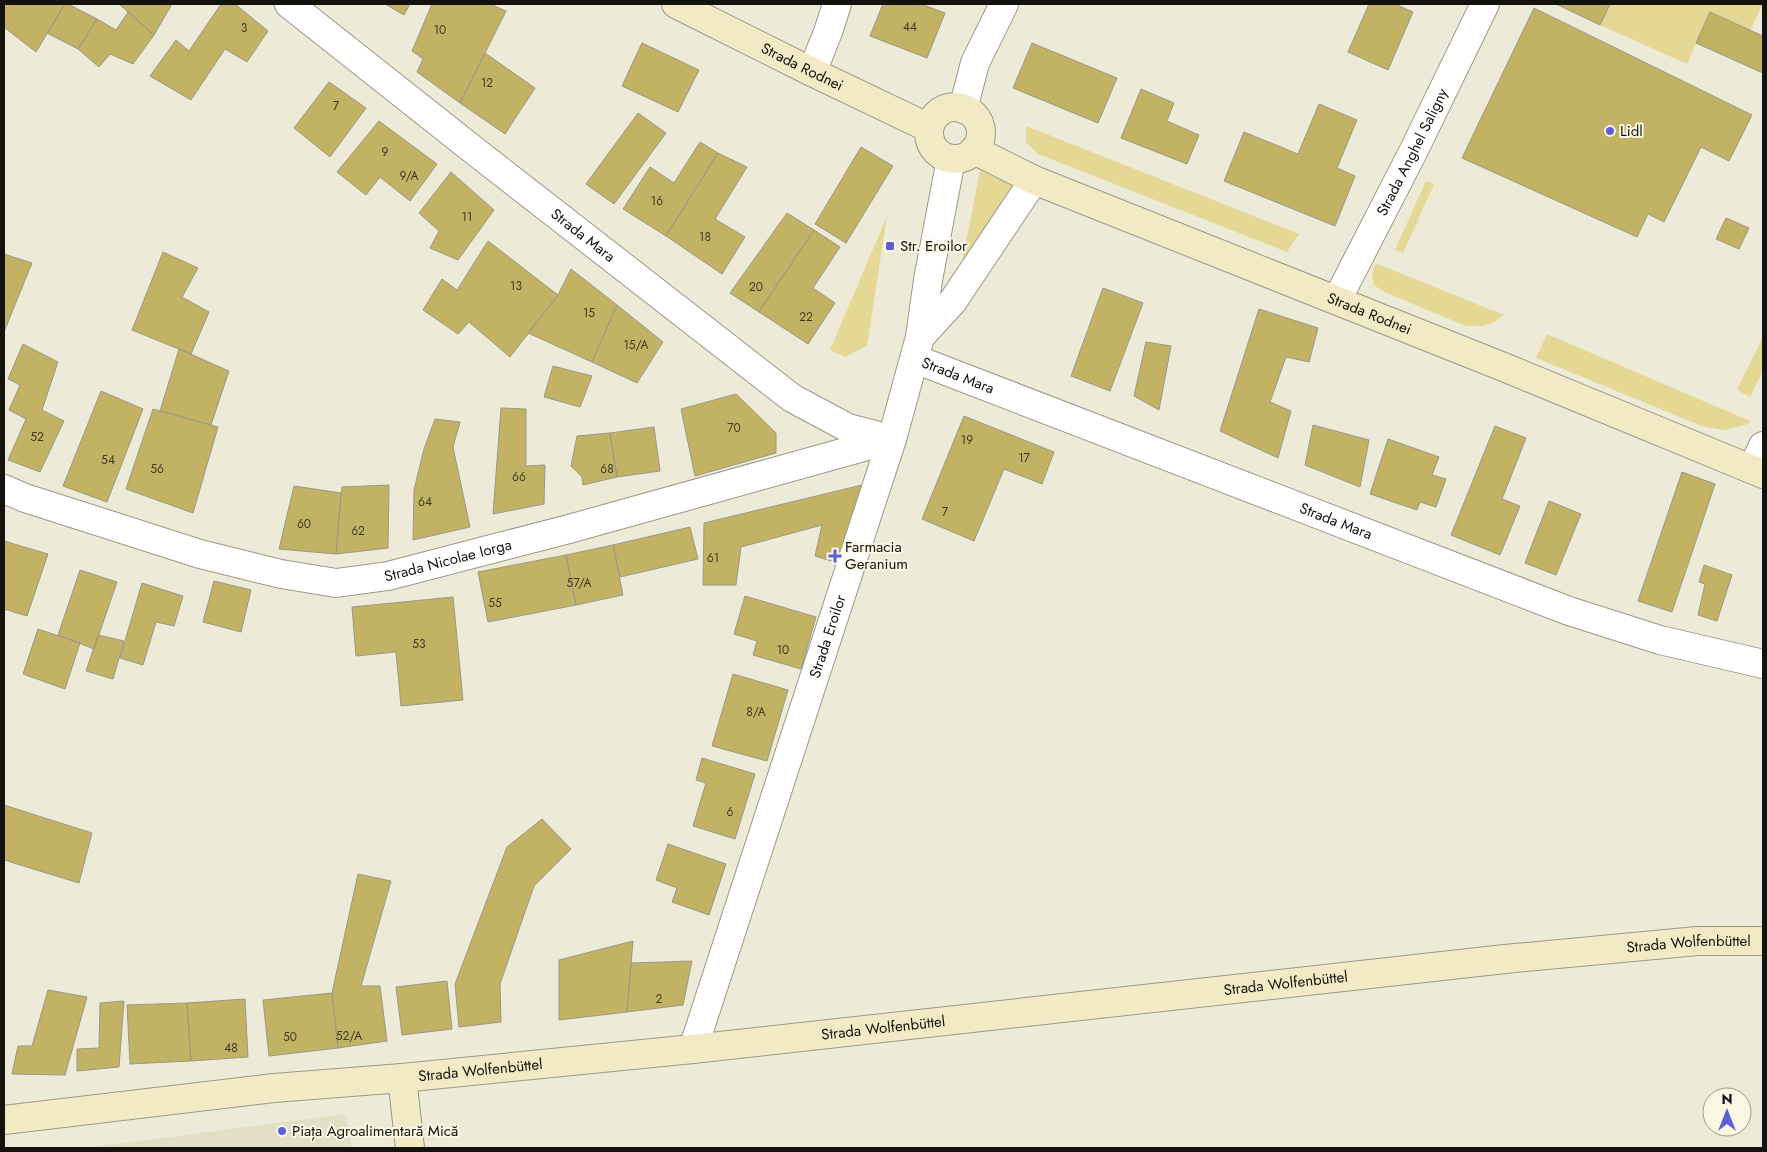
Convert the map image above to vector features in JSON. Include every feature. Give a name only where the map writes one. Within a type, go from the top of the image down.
[{"type":"main road","name":"Strada Rodnei","points":[[676,4],[929,128],[931,144],[943,156],[963,154],[1034,180],[1506,368],[1759,463]]},
{"type":"main road","points":[[929,128],[932,120],[938,113],[945,109],[963,108],[976,118],[981,134],[979,143],[963,154]]},
{"type":"main road","name":"Strada Wolfenbüttel","points":[[4,1120],[274,1088],[402,1078],[693,1050],[1505,959],[1697,941],[1763,941]]},
{"type":"main road","points":[[402,1078],[410,1148]]},
{"type":"street","name":"Strada Mara","points":[[289,4],[792,398],[848,428],[892,439]]},
{"type":"street","points":[[812,72],[837,4]]},
{"type":"street","points":[[963,108],[975,63],[1004,4]]},
{"type":"street","name":"Strada Anghel Saligny","points":[[1337,300],[1414,150],[1485,4]]},
{"type":"street","name":"Strada Eroilor","points":[[693,1050],[892,439],[917,348],[928,280],[963,154]]},
{"type":"street","points":[[917,348],[953,300],[1034,180]]},
{"type":"street","name":"Strada Mara","points":[[917,348],[1569,611],[1660,640],[1763,664]]},
{"type":"street","name":"Strada Nicolae Iorga","points":[[4,489],[25,498],[200,554],[281,574],[336,583],[388,576],[569,529],[892,439]]},
{"type":"shaded area","points":[[1610,4],[1763,4],[1750,30],[1710,12],[1687,64],[1600,25]]},
{"type":"shaded area","points":[[1026,126],[1299,234],[1287,252],[1038,154],[1026,142]]},
{"type":"shaded area","points":[[980,171],[1017,186],[1002,201],[960,273]]},
{"type":"shaded area","points":[[1426,181],[1434,184],[1403,253],[1395,250]]},
{"type":"shaded area","points":[[887,216],[867,346],[845,357],[830,350]]},
{"type":"shaded area","points":[[1375,263],[1504,315],[1494,322],[1483,326],[1466,326],[1384,292],[1374,285],[1372,274]]},
{"type":"shaded area","points":[[1547,334],[1750,421],[1748,424],[1725,430],[1704,427],[1536,358]]},
{"type":"shaded area","points":[[1763,337],[1763,370],[1750,397],[1737,390]]},
{"type":"shaded area","name":"Piața Agroalimentară Mică","points":[[345,1114],[352,1148],[85,1148]]},
{"type":"building","points":[[4,4],[65,4],[36,52],[4,27]]},
{"type":"building","points":[[65,4],[97,19],[78,49],[47,33]]},
{"type":"building","points":[[119,4],[172,4],[154,35]]},
{"type":"building","points":[[221,4],[235,4],[268,31],[247,62],[225,49],[191,100],[150,76],[176,40],[189,51]]},
{"type":"building","points":[[385,4],[410,4],[404,15]]},
{"type":"building","points":[[432,4],[490,4],[506,11],[460,103],[417,72],[423,59],[412,51]]},
{"type":"building","points":[[883,4],[921,4],[945,13],[927,58],[870,36]]},
{"type":"building","points":[[1369,4],[1395,4],[1413,12],[1388,70],[1348,52]]},
{"type":"building","points":[[1556,4],[1610,4],[1600,25]]},
{"type":"building","name":"Lidl","points":[[1534,8],[1752,115],[1729,161],[1701,147],[1664,222],[1648,214],[1637,237],[1462,158]]},
{"type":"building","points":[[128,12],[154,35],[133,64],[110,54],[99,67],[78,49],[97,19],[116,30]]},
{"type":"building","points":[[1710,12],[1763,36],[1763,73],[1696,43]]},
{"type":"building","points":[[642,43],[699,70],[678,112],[622,86]]},
{"type":"building","points":[[1032,43],[1117,78],[1098,123],[1013,88]]},
{"type":"building","points":[[485,53],[535,88],[505,134],[460,103]]},
{"type":"building","points":[[329,82],[366,108],[330,157],[294,128]]},
{"type":"building","points":[[1141,89],[1174,103],[1167,121],[1199,135],[1187,164],[1121,138]]},
{"type":"building","points":[[1319,104],[1357,120],[1337,168],[1355,176],[1335,226],[1224,181],[1244,132],[1298,154]]},
{"type":"building","points":[[638,113],[666,133],[614,204],[586,184]]},
{"type":"building","points":[[379,121],[437,164],[410,201],[380,177],[366,195],[337,172]]},
{"type":"building","points":[[700,142],[718,153],[666,236],[623,209],[650,167],[674,183]]},
{"type":"building","points":[[861,147],[893,166],[846,243],[815,224]]},
{"type":"building","points":[[718,153],[747,167],[715,219],[745,237],[722,274],[666,236]]},
{"type":"building","points":[[451,172],[494,210],[458,260],[430,248],[439,231],[419,213]]},
{"type":"building","points":[[787,213],[814,230],[759,312],[730,293]]},
{"type":"building","points":[[1726,218],[1749,228],[1739,249],[1716,239]]},
{"type":"building","points":[[814,230],[840,247],[813,288],[835,303],[808,344],[759,312]]},
{"type":"building","points":[[488,241],[558,295],[510,357],[469,322],[458,334],[423,310],[442,279],[457,290]]},
{"type":"building","points":[[163,252],[198,268],[182,297],[209,312],[191,354],[132,330]]},
{"type":"building","points":[[4,254],[32,263],[4,332]]},
{"type":"building","points":[[571,269],[617,305],[592,362],[528,333],[558,295]]},
{"type":"building","points":[[1103,288],[1143,303],[1110,391],[1071,376]]},
{"type":"building","points":[[617,305],[663,342],[637,383],[592,362]]},
{"type":"building","points":[[1259,309],[1318,328],[1309,362],[1286,357],[1270,402],[1291,411],[1278,458],[1220,431]]},
{"type":"building","points":[[1146,342],[1171,346],[1159,410],[1134,396]]},
{"type":"building","points":[[23,344],[58,362],[42,410],[64,421],[40,472],[8,460],[26,419],[9,410],[20,385],[8,379]]},
{"type":"building","points":[[179,349],[229,371],[211,425],[160,411]]},
{"type":"building","points":[[553,366],[592,376],[580,407],[544,397]]},
{"type":"building","points":[[101,391],[143,409],[107,502],[63,486]]},
{"type":"building","points":[[736,394],[776,433],[776,453],[695,476],[681,409]]},
{"type":"building","points":[[501,408],[526,409],[526,466],[545,465],[544,504],[493,514]]},
{"type":"building","points":[[153,409],[218,427],[193,513],[126,489]]},
{"type":"building","points":[[964,416],[1054,452],[1042,484],[1004,469],[974,541],[922,519]]},
{"type":"building","points":[[435,419],[460,422],[453,447],[470,527],[413,540],[414,490],[424,449]]},
{"type":"building","points":[[1313,425],[1369,440],[1360,487],[1305,465]]},
{"type":"building","points":[[1495,426],[1526,438],[1502,499],[1520,506],[1500,555],[1451,535]]},
{"type":"building","points":[[654,427],[660,471],[617,477],[610,433]]},
{"type":"building","points":[[610,433],[617,477],[583,485],[582,477],[571,466],[577,436]]},
{"type":"building","points":[[1388,439],[1439,457],[1432,475],[1446,479],[1436,507],[1420,502],[1417,510],[1370,494]]},
{"type":"building","points":[[1682,472],[1715,484],[1672,612],[1638,601]]},
{"type":"building","points":[[389,485],[388,548],[336,554],[342,487]]},
{"type":"building","points":[[862,485],[838,563],[815,556],[822,525],[741,547],[736,585],[703,585],[704,523]]},
{"type":"building","points":[[294,486],[341,493],[336,554],[279,549]]},
{"type":"building","points":[[1549,501],[1581,514],[1556,575],[1525,563]]},
{"type":"building","points":[[690,527],[698,559],[620,577],[613,545]]},
{"type":"building","points":[[4,541],[48,554],[27,616],[4,609]]},
{"type":"building","points":[[613,545],[623,595],[576,605],[566,555]]},
{"type":"building","points":[[566,555],[576,605],[488,622],[478,572]]},
{"type":"building","points":[[1704,565],[1732,575],[1717,621],[1698,615],[1705,584],[1699,582]]},
{"type":"building","points":[[80,570],[117,582],[94,649],[58,635]]},
{"type":"building","points":[[214,581],[251,590],[241,632],[203,622]]},
{"type":"building","points":[[142,583],[183,596],[174,626],[156,622],[143,665],[120,658]]},
{"type":"building","points":[[745,596],[816,617],[801,669],[753,655],[757,641],[734,634]]},
{"type":"building","points":[[453,597],[463,700],[401,706],[396,652],[356,656],[352,607]]},
{"type":"building","points":[[38,629],[80,643],[65,689],[23,674]]},
{"type":"building","points":[[98,635],[124,641],[113,679],[86,671]]},
{"type":"building","points":[[733,674],[788,690],[767,761],[712,746]]},
{"type":"building","points":[[702,758],[755,774],[735,839],[693,826],[706,783],[696,780]]},
{"type":"building","points":[[4,805],[92,833],[79,883],[4,860]]},
{"type":"building","points":[[542,819],[571,849],[534,886],[500,984],[501,1022],[459,1027],[455,984],[507,847]]},
{"type":"building","points":[[668,844],[726,864],[709,915],[672,902],[677,888],[656,880]]},
{"type":"building","points":[[358,874],[391,881],[361,986],[380,986],[387,1041],[338,1048],[332,993]]},
{"type":"building","points":[[633,941],[627,1012],[559,1020],[559,960]]},
{"type":"building","points":[[692,961],[683,1005],[627,1012],[631,963]]},
{"type":"building","points":[[447,981],[452,1029],[402,1035],[396,987]]},
{"type":"building","points":[[48,990],[87,997],[65,1075],[12,1074],[18,1046],[32,1046]]},
{"type":"building","points":[[332,993],[338,1048],[269,1056],[263,1000]]},
{"type":"building","points":[[245,999],[248,1057],[191,1061],[187,1003]]},
{"type":"building","points":[[124,1001],[119,1067],[77,1071],[77,1049],[99,1048],[100,1003]]},
{"type":"building","points":[[187,1003],[191,1061],[130,1064],[127,1005]]},
{"type":"place","name":"Lidl","points":[[1610,131]]},
{"type":"place","name":"Str. Eroilor","points":[[890,246]]},
{"type":"place","name":"Farmacia Geranium","points":[[835,556]]},
{"type":"place","name":"Piața Agroalimentară Mică","points":[[282,1131]]}]
